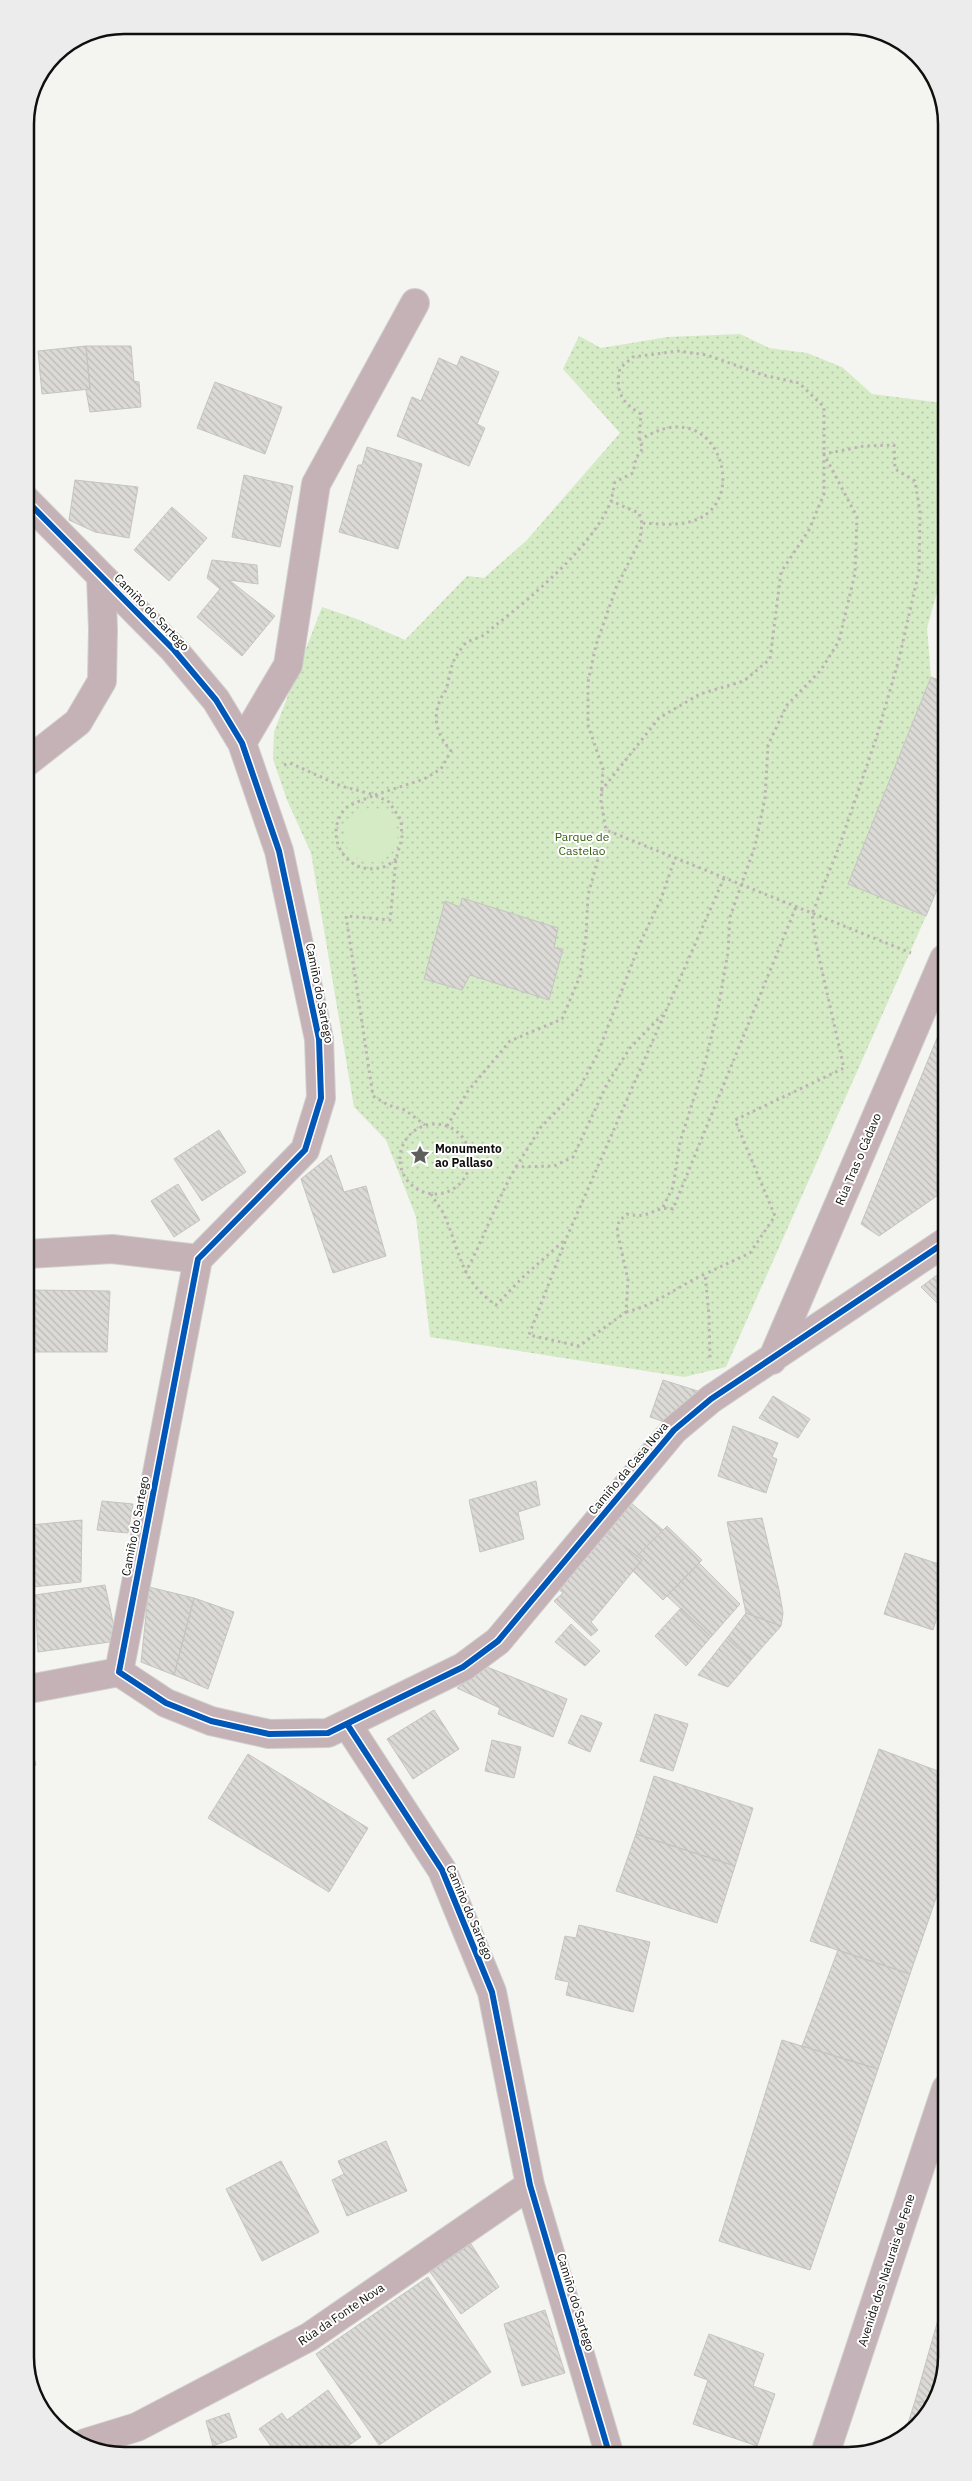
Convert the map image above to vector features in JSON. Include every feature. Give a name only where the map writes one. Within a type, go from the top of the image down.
[{"type":"highway","name":"Avenida dos Naturais de Fene","points":[[827,2447],[938,2113]]},
{"type":"street","points":[[242,743],[288,665],[316,484],[414,303]]},
{"type":"street","name":"Camiño do Sartego","points":[[34,508],[174,650],[210,693],[242,743],[279,851],[317,1030],[322,1098],[305,1150],[198,1259],[119,1672]]},
{"type":"street","points":[[34,757],[78,722],[102,681],[101,576]]},
{"type":"street","name":"Rúa Tras o Cádavo","points":[[772,1360],[938,973]]},
{"type":"street","name":"Camiño da Casa Nova","points":[[347,1724],[464,1667],[498,1641],[674,1430],[711,1399],[772,1360],[938,1246]]},
{"type":"street","points":[[34,1254],[112,1249],[198,1259]]},
{"type":"street","points":[[34,1688],[119,1672],[166,1703],[211,1721],[269,1734],[328,1733],[347,1724]]},
{"type":"street","name":"Camiño do Sartego","points":[[347,1724],[442,1870],[492,1992],[530,2185],[607,2447]]},
{"type":"street","name":"Rúa da Fonte Nova","points":[[92,2441],[137,2427],[309,2337],[530,2185]]},
{"type":"path","points":[[396,859],[384,867],[369,869],[355,865],[345,858],[336,839],[337,824],[345,809],[375,795],[424,779],[440,769],[451,751],[442,741],[437,728],[436,715],[439,702],[446,690],[450,665],[466,643],[484,635],[508,617],[565,565],[606,514],[611,501],[614,482],[632,473],[636,458],[643,448],[638,440],[641,414],[625,404],[617,383],[620,368],[633,358],[678,351],[707,355],[763,375],[799,383],[824,407],[824,494],[809,530],[781,572],[770,659],[744,681],[700,694],[659,718],[601,792]]},
{"type":"path","points":[[638,440],[659,430],[673,427],[695,430],[704,436],[717,452],[721,462],[723,478],[721,490],[709,512],[692,521],[672,524],[642,523]]},
{"type":"path","points":[[724,878],[566,1239],[529,1335],[578,1346],[626,1312],[644,1308],[682,1284],[750,1253],[775,1216],[735,1120],[844,1068],[816,944],[812,914],[839,847],[876,739],[899,659],[919,571],[920,512],[915,481],[894,469],[894,445],[864,446],[824,454]]},
{"type":"path","points":[[626,1312],[628,1280],[617,1230],[620,1221],[627,1214],[640,1217],[662,1207],[674,1187],[680,1142],[709,1045],[728,952],[730,917],[755,846],[765,798],[768,745],[787,705],[821,670],[839,641],[855,573],[857,517],[824,454]]},
{"type":"path","points":[[447,1126],[468,1091],[510,1041],[562,1019],[580,976],[586,936],[588,894],[606,830],[601,792],[603,769],[588,725],[588,682],[596,645],[616,588],[640,540],[642,523],[639,513],[611,501]]},
{"type":"path","points":[[254,779],[290,763],[341,786],[375,795],[388,802],[401,820],[402,838],[396,859],[390,920],[346,916],[373,1096],[388,1105],[405,1110],[425,1126]]},
{"type":"path","points":[[606,830],[906,951]]},
{"type":"path","points":[[465,1273],[482,1241],[504,1187],[516,1167],[541,1127],[580,1087],[597,1055],[640,943],[661,900],[675,858]]},
{"type":"path","points":[[662,1207],[673,1209],[796,907]]},
{"type":"path","points":[[516,1167],[554,1166],[573,1157],[607,1084],[630,1048],[665,1012]]},
{"type":"path","points":[[436,1124],[447,1126],[457,1132],[469,1151],[468,1173],[462,1182],[442,1193],[431,1194],[419,1190],[410,1183],[403,1173],[400,1162],[402,1150],[407,1140],[414,1131],[425,1126],[436,1124]]},
{"type":"path","points":[[431,1194],[445,1215],[465,1273],[483,1296],[496,1305],[523,1277],[566,1239]]},
{"type":"path","points":[[705,1274],[709,1315],[711,1399]]},
{"type":"green space","name":"Parque de Castelao","points":[[740,334],[769,348],[807,353],[842,367],[872,394],[938,402],[938,589],[927,628],[931,677],[848,884],[926,916],[726,1367],[684,1377],[430,1337],[416,1217],[386,1140],[354,1107],[311,853],[287,800],[273,759],[274,732],[322,607],[357,619],[405,640],[467,576],[484,578],[526,541],[620,433],[563,369],[579,336],[601,348],[668,337]]},
{"type":"green space","points":[[371,808],[381,810],[390,816],[396,825],[398,835],[396,845],[390,854],[381,860],[371,862],[361,860],[352,854],[346,845],[344,835],[346,825],[352,816],[361,810]]},
{"type":"building","points":[[86,346],[90,389],[42,394],[38,351]]},
{"type":"building","points":[[86,346],[131,346],[134,381],[139,382],[141,407],[90,412],[86,390],[90,389]]},
{"type":"building","points":[[461,356],[499,372],[477,424],[485,428],[469,466],[397,436],[412,397],[421,401],[439,358],[457,366]]},
{"type":"building","points":[[215,382],[282,407],[265,454],[197,428]]},
{"type":"building","points":[[367,447],[422,464],[398,549],[339,532],[358,465],[362,465]]},
{"type":"building","points":[[244,475],[293,486],[280,547],[232,537]]},
{"type":"building","points":[[75,480],[138,487],[129,538],[95,532],[69,520]]},
{"type":"building","points":[[172,507],[207,538],[169,581],[134,550]]},
{"type":"building","points":[[212,560],[257,565],[258,584],[229,580],[275,616],[242,656],[197,617],[220,589],[207,578]]},
{"type":"building","points":[[931,677],[938,680],[938,887],[926,916],[848,884]]},
{"type":"building","points":[[462,898],[558,928],[554,948],[563,949],[549,1000],[470,975],[462,990],[424,979],[445,901],[460,907]]},
{"type":"building","points":[[938,1036],[938,1195],[879,1236],[861,1224]]},
{"type":"building","points":[[219,1130],[246,1172],[202,1201],[174,1159]]},
{"type":"building","points":[[331,1155],[344,1192],[366,1186],[386,1256],[333,1273],[301,1179]]},
{"type":"building","points":[[178,1184],[200,1220],[174,1237],[151,1201]]},
{"type":"building","points":[[938,1274],[938,1304],[921,1287]]},
{"type":"building","points":[[34,1290],[110,1291],[107,1352],[34,1352]]},
{"type":"building","points":[[663,1380],[701,1392],[668,1423],[650,1417]]},
{"type":"building","points":[[773,1396],[810,1419],[798,1438],[759,1418]]},
{"type":"building","points":[[733,1426],[778,1443],[772,1457],[777,1459],[766,1493],[718,1476]]},
{"type":"building","points":[[536,1481],[540,1505],[518,1512],[524,1539],[480,1552],[469,1500]]},
{"type":"building","points":[[102,1501],[133,1504],[128,1533],[97,1530]]},
{"type":"building","points":[[631,1503],[663,1530],[637,1556],[606,1532]]},
{"type":"building","points":[[762,1518],[779,1590],[783,1613],[781,1626],[746,1613],[727,1522]]},
{"type":"building","points":[[82,1520],[81,1582],[34,1587],[34,1525]]},
{"type":"building","points":[[667,1526],[702,1560],[663,1600],[633,1571],[642,1560],[637,1556]]},
{"type":"building","points":[[606,1532],[642,1560],[607,1603],[572,1570]]},
{"type":"building","points":[[905,1553],[938,1564],[938,1614],[933,1630],[884,1614]]},
{"type":"building","points":[[699,1563],[740,1604],[711,1637],[667,1596]]},
{"type":"building","points":[[572,1570],[607,1603],[591,1622],[598,1630],[591,1636],[554,1601],[563,1593],[556,1587]]},
{"type":"building","points":[[105,1585],[117,1641],[38,1652],[35,1595]]},
{"type":"building","points":[[149,1587],[194,1598],[174,1675],[141,1662]]},
{"type":"building","points":[[194,1598],[234,1612],[208,1689],[174,1675]]},
{"type":"building","points":[[681,1608],[711,1637],[686,1666],[655,1636]]},
{"type":"building","points":[[746,1613],[781,1626],[751,1660],[727,1638]]},
{"type":"building","points":[[571,1624],[600,1651],[585,1666],[555,1642]]},
{"type":"building","points":[[727,1638],[751,1660],[728,1687],[698,1675]]},
{"type":"building","points":[[487,1667],[567,1699],[553,1737],[498,1714],[500,1708],[457,1688]]},
{"type":"building","points":[[434,1710],[459,1749],[413,1779],[387,1739]]},
{"type":"building","points":[[655,1714],[688,1724],[673,1771],[640,1761]]},
{"type":"building","points":[[581,1715],[602,1723],[590,1752],[568,1743]]},
{"type":"building","points":[[492,1740],[521,1747],[514,1778],[485,1771]]},
{"type":"building","points":[[879,1749],[938,1771],[938,1892],[910,1974],[810,1941]]},
{"type":"building","points":[[248,1754],[368,1828],[329,1892],[208,1818]]},
{"type":"building","points":[[654,1776],[753,1808],[735,1866],[636,1834]]},
{"type":"building","points":[[636,1834],[735,1866],[717,1923],[616,1891]]},
{"type":"building","points":[[579,1925],[650,1942],[633,2012],[566,1995],[569,1982],[555,1979],[565,1936],[576,1938]]},
{"type":"building","points":[[838,1950],[910,1974],[878,2069],[802,2046]]},
{"type":"building","points":[[782,2040],[878,2069],[810,2270],[719,2241]]},
{"type":"building","points":[[386,2141],[407,2191],[347,2216],[332,2180],[344,2174],[338,2161]]},
{"type":"building","points":[[281,2161],[319,2232],[262,2261],[226,2189]]},
{"type":"building","points":[[471,2244],[499,2287],[461,2314],[430,2272]]},
{"type":"building","points":[[428,2277],[491,2372],[379,2445],[316,2354]]},
{"type":"building","points":[[545,2310],[565,2373],[522,2386],[504,2324]]},
{"type":"building","points":[[938,2320],[938,2357],[935,2380],[925,2403],[915,2401]]},
{"type":"building","points":[[709,2334],[764,2354],[753,2386],[775,2394],[757,2446],[693,2424],[708,2380],[694,2375]]},
{"type":"building","points":[[328,2390],[361,2437],[346,2447],[271,2447],[259,2429],[282,2413],[287,2420]]},
{"type":"building","points":[[915,2401],[925,2403],[920,2412],[908,2425]]},
{"type":"building","points":[[229,2413],[237,2437],[213,2446],[206,2421]]},
{"type":"cycle path","points":[[34,508],[174,650],[216,700],[242,743],[279,851],[319,1039],[321,1098],[305,1150],[198,1259],[119,1672],[166,1703],[211,1721],[269,1734],[328,1733],[463,1667],[498,1641],[674,1430],[711,1399],[938,1247]]},
{"type":"cycle path","points":[[347,1724],[442,1870],[492,1992],[530,2185],[607,2447]]},
{"type":"place","name":"Monumento ao Pallaso","points":[[420,1155]]}]
